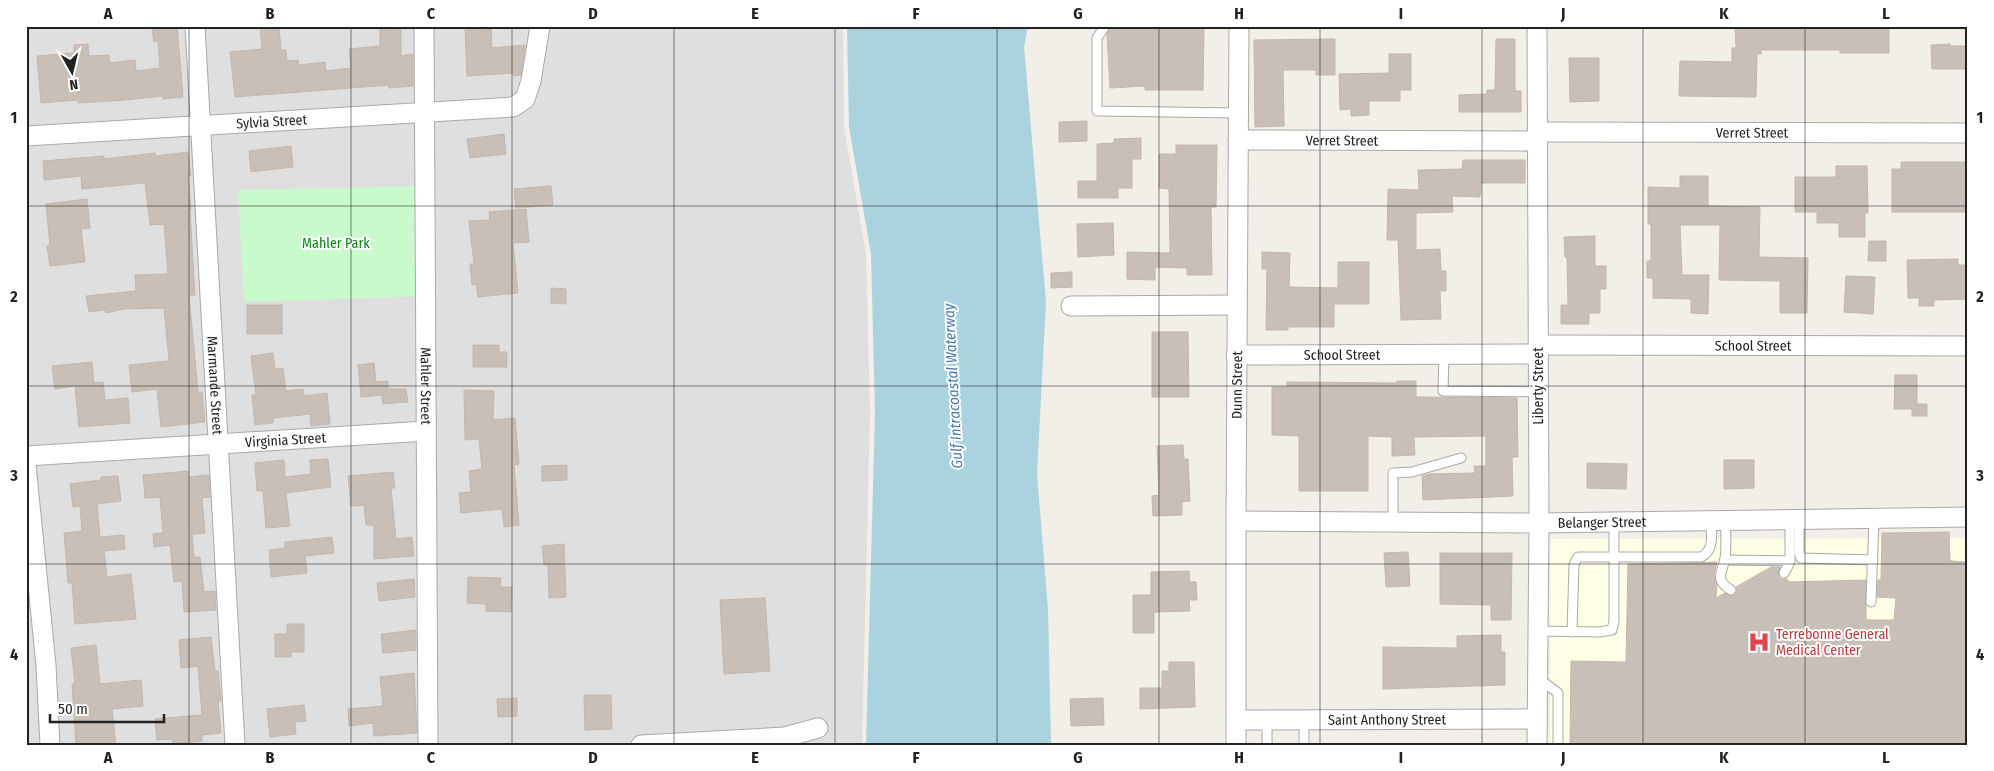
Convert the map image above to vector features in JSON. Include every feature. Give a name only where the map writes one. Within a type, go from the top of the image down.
[{"type":"street","name":"Marmande Street","points":[[196,26],[235,745]]},
{"type":"street","name":"Mahler Street","points":[[424,26],[428,745]]},
{"type":"street","name":"Sylvia Street","points":[[26,136],[424,114],[514,107],[525,99],[531,81],[540,26]]},
{"type":"street","name":"Dunn Street","points":[[1236,745],[1236,355],[1239,26]]},
{"type":"street","name":"Liberty Street","points":[[1537,26],[1539,524],[1537,745]]},
{"type":"street","name":"Verret Street","points":[[1238,140],[1968,133]]},
{"type":"street","points":[[1071,306],[1237,305]]},
{"type":"street","name":"School Street","points":[[1236,355],[1444,355],[1538,350],[1968,346]]},
{"type":"street","name":"Virginia Street","points":[[26,456],[426,431]]},
{"type":"street","points":[[26,465],[46,665],[50,745]]},
{"type":"street","name":"Belanger Street","points":[[1236,521],[1539,524],[1968,517]]},
{"type":"street","name":"Saint Anthony Street","points":[[1236,720],[1537,719]]},
{"type":"street","points":[[641,745],[786,737],[818,728]]},
{"type":"lane","points":[[1105,26],[1097,38],[1097,111],[1238,112]]},
{"type":"lane","points":[[1444,355],[1443,390],[1538,392]]},
{"type":"lane","points":[[1393,522],[1393,473],[1412,472],[1461,458]]},
{"type":"lane","points":[[1871,602],[1874,518]]},
{"type":"lane","points":[[1795,519],[1801,558],[1872,560]]},
{"type":"lane","points":[[1784,572],[1790,561],[1795,519]]},
{"type":"lane","points":[[1572,632],[1575,560],[1584,557],[1701,557],[1705,555],[1710,547],[1718,520]]},
{"type":"lane","points":[[1718,520],[1725,560],[1720,573],[1722,582],[1731,590]]},
{"type":"lane","points":[[1538,631],[1606,632],[1612,630],[1614,621],[1614,522]]},
{"type":"lane","points":[[1725,560],[1790,561]]},
{"type":"lane","points":[[1537,678],[1558,693],[1558,745]]},
{"type":"lane","points":[[1267,720],[1267,745]]},
{"type":"lane","points":[[1304,720],[1304,745]]},
{"type":"shaded area","points":[[26,26],[843,26],[844,127],[866,254],[870,413],[862,745],[26,745]]},
{"type":"shaded area","name":"Terrebonne General Medical Center","points":[[1968,538],[1968,745],[1550,745],[1551,539]]},
{"type":"green space","name":"Mahler Park","points":[[422,186],[422,296],[244,302],[238,190]]},
{"type":"water","name":"Gulf Intracoastal Waterway","points":[[847,26],[1028,26],[1024,47],[1046,302],[1037,474],[1048,609],[1051,745],[866,745],[875,413],[871,254],[849,127]]},
{"type":"building","points":[[177,26],[183,97],[163,99],[163,96],[78,103],[78,100],[41,103],[37,56],[74,53],[74,45],[88,44],[89,56],[109,55],[110,63],[135,60],[136,71],[160,68],[158,41],[154,42],[152,28]]},
{"type":"building","points":[[260,26],[279,26],[281,50],[286,50],[287,61],[298,60],[299,65],[325,62],[326,71],[351,68],[349,49],[380,46],[380,29],[401,28],[401,56],[413,54],[413,86],[389,88],[389,85],[235,97],[230,52],[262,49]]},
{"type":"building","points":[[465,26],[484,26],[484,29],[491,29],[492,48],[525,45],[521,75],[514,76],[513,73],[467,76]]},
{"type":"building","points":[[1111,26],[1204,26],[1203,90],[1145,90],[1145,86],[1110,88],[1107,34]]},
{"type":"building","points":[[1735,26],[1889,26],[1889,53],[1840,53],[1840,50],[1761,50],[1761,54],[1757,54],[1756,97],[1679,96],[1680,61],[1732,62],[1732,48],[1736,48]]},
{"type":"building","points":[[1335,39],[1335,75],[1316,75],[1316,70],[1283,70],[1284,126],[1255,127],[1254,40]]},
{"type":"building","points":[[1496,39],[1515,39],[1515,91],[1521,91],[1521,112],[1459,112],[1459,95],[1487,94],[1487,90],[1495,90]]},
{"type":"building","points":[[1950,44],[1950,46],[1968,46],[1968,69],[1932,69],[1931,45]]},
{"type":"building","points":[[1389,54],[1411,54],[1411,90],[1400,90],[1400,101],[1369,101],[1369,115],[1351,116],[1351,109],[1340,110],[1339,74],[1389,73]]},
{"type":"building","points":[[1569,58],[1599,58],[1599,101],[1570,102]]},
{"type":"building","points":[[1087,121],[1087,141],[1059,142],[1059,122]]},
{"type":"building","points":[[504,134],[506,154],[470,158],[467,139]]},
{"type":"building","points":[[1141,138],[1141,159],[1132,159],[1132,188],[1118,188],[1118,198],[1078,198],[1078,181],[1097,181],[1097,144],[1114,143],[1114,139]]},
{"type":"building","points":[[1176,145],[1217,145],[1216,207],[1211,207],[1212,275],[1187,275],[1187,268],[1155,267],[1155,280],[1127,279],[1127,252],[1170,253],[1169,189],[1159,188],[1159,154],[1176,154]]},
{"type":"building","points":[[291,146],[293,167],[251,172],[249,151]]},
{"type":"building","points":[[188,152],[191,176],[188,176],[195,295],[189,295],[198,392],[202,392],[205,422],[161,427],[157,389],[132,392],[129,365],[169,361],[164,308],[124,309],[106,313],[105,310],[89,312],[86,296],[136,291],[135,275],[168,274],[164,224],[150,225],[145,183],[82,189],[81,176],[44,180],[43,161],[104,156],[104,159],[155,153],[155,156]]},
{"type":"building","points":[[1463,160],[1525,160],[1525,183],[1481,183],[1480,197],[1452,196],[1453,212],[1416,213],[1416,250],[1440,249],[1441,271],[1446,271],[1446,291],[1440,291],[1441,319],[1401,320],[1398,240],[1387,240],[1388,189],[1419,190],[1418,170],[1462,169]]},
{"type":"building","points":[[1901,162],[1968,162],[1968,212],[1892,212],[1892,169],[1901,169]]},
{"type":"building","points":[[1836,166],[1867,166],[1868,213],[1865,213],[1865,237],[1839,237],[1839,223],[1817,223],[1817,212],[1795,212],[1795,177],[1836,177]]},
{"type":"building","points":[[1680,176],[1708,176],[1708,206],[1760,207],[1759,257],[1808,258],[1807,313],[1780,313],[1780,281],[1719,280],[1720,225],[1680,225],[1682,275],[1709,275],[1708,314],[1691,313],[1691,299],[1653,298],[1653,278],[1647,278],[1647,261],[1651,261],[1648,187],[1680,188]]},
{"type":"building","points":[[551,186],[553,205],[516,208],[514,189]]},
{"type":"building","points":[[87,199],[90,228],[81,229],[85,262],[50,266],[47,246],[50,245],[46,204]]},
{"type":"building","points":[[526,209],[529,242],[513,243],[518,293],[478,297],[476,284],[472,285],[470,264],[474,264],[469,221],[490,220],[489,212]]},
{"type":"building","points":[[1113,223],[1114,255],[1078,257],[1077,224]]},
{"type":"building","points":[[1595,236],[1595,266],[1606,266],[1606,289],[1600,289],[1600,313],[1589,313],[1589,324],[1561,324],[1561,305],[1568,305],[1567,257],[1565,257],[1564,237]]},
{"type":"building","points":[[1869,241],[1886,241],[1886,261],[1868,261]]},
{"type":"building","points":[[1262,252],[1290,253],[1289,287],[1338,288],[1338,262],[1369,262],[1369,304],[1334,304],[1334,327],[1288,327],[1288,330],[1266,330],[1267,269],[1262,269]]},
{"type":"building","points":[[1958,259],[1958,265],[1968,265],[1968,299],[1934,300],[1934,306],[1919,306],[1919,298],[1908,298],[1907,260]]},
{"type":"building","points":[[1072,272],[1072,287],[1051,288],[1051,273]]},
{"type":"building","points":[[1846,276],[1875,277],[1873,314],[1844,312]]},
{"type":"building","points":[[551,288],[566,289],[566,304],[551,303]]},
{"type":"building","points":[[247,305],[282,305],[282,334],[247,334]]},
{"type":"building","points":[[1152,332],[1188,332],[1189,397],[1152,397]]},
{"type":"building","points":[[473,345],[499,345],[499,352],[507,352],[507,367],[473,367]]},
{"type":"building","points":[[273,353],[275,369],[283,368],[286,391],[303,389],[304,396],[327,393],[330,424],[311,426],[310,414],[273,418],[273,423],[255,425],[252,395],[256,395],[251,356]]},
{"type":"building","points":[[92,362],[94,383],[103,382],[105,400],[128,398],[130,423],[79,427],[75,386],[55,389],[52,366]]},
{"type":"building","points":[[374,363],[376,382],[388,381],[388,389],[406,389],[408,402],[383,404],[382,395],[361,397],[358,365]]},
{"type":"building","points":[[1895,375],[1917,375],[1917,404],[1927,404],[1927,416],[1912,416],[1912,409],[1894,409]]},
{"type":"building","points":[[1397,381],[1416,381],[1416,397],[1517,398],[1518,457],[1512,457],[1513,496],[1423,500],[1422,476],[1429,474],[1475,473],[1474,466],[1486,466],[1486,436],[1414,437],[1415,455],[1392,456],[1392,437],[1368,436],[1368,491],[1299,491],[1299,436],[1272,435],[1272,387],[1287,387],[1287,382],[1397,383]]},
{"type":"building","points":[[464,390],[494,391],[493,420],[515,418],[519,464],[514,465],[519,525],[504,527],[502,509],[461,513],[459,493],[471,492],[469,471],[482,469],[479,439],[465,440]]},
{"type":"building","points":[[1183,445],[1184,459],[1188,459],[1190,501],[1182,502],[1182,515],[1153,516],[1152,496],[1159,495],[1157,446]]},
{"type":"building","points":[[328,459],[331,487],[286,493],[290,526],[266,528],[263,491],[257,491],[255,463],[284,460],[285,477],[311,474],[310,460]]},
{"type":"building","points":[[1724,460],[1754,460],[1754,488],[1724,489]]},
{"type":"building","points":[[1587,463],[1627,464],[1626,489],[1587,488]]},
{"type":"building","points":[[567,465],[567,480],[542,481],[542,466]]},
{"type":"building","points":[[188,471],[189,477],[209,475],[210,497],[202,498],[205,533],[192,534],[194,557],[200,557],[204,592],[215,591],[216,610],[184,612],[182,581],[174,582],[170,545],[154,547],[153,534],[163,533],[160,497],[145,498],[143,475]]},
{"type":"building","points":[[393,472],[395,488],[391,488],[396,539],[412,537],[414,556],[374,559],[374,525],[366,525],[364,505],[351,506],[348,476]]},
{"type":"building","points":[[118,476],[121,501],[97,504],[100,537],[124,535],[125,549],[104,551],[107,577],[131,574],[136,619],[75,624],[72,583],[68,583],[64,533],[82,531],[80,506],[73,507],[70,484],[101,480],[101,477]]},
{"type":"building","name":"Terrebonne General Medical Center","points":[[1949,532],[1950,561],[1968,562],[1968,745],[1570,745],[1571,661],[1626,662],[1628,564],[1717,562],[1714,575],[1717,585],[1716,598],[1725,593],[1730,596],[1734,595],[1737,591],[1736,587],[1771,567],[1780,567],[1778,576],[1781,579],[1787,579],[1789,582],[1866,580],[1866,620],[1894,620],[1896,598],[1877,597],[1878,580],[1881,580],[1882,533]]},
{"type":"building","points":[[332,537],[334,553],[305,556],[307,573],[271,577],[269,550],[285,548],[285,542]]},
{"type":"building","points":[[564,544],[566,597],[549,598],[548,565],[544,565],[542,546]]},
{"type":"building","points":[[1408,552],[1410,586],[1386,587],[1384,553]]},
{"type":"building","points":[[1440,553],[1512,553],[1511,620],[1491,620],[1491,605],[1440,604]]},
{"type":"building","points":[[1189,571],[1190,582],[1196,582],[1197,600],[1189,600],[1190,611],[1154,612],[1154,633],[1133,633],[1133,595],[1151,595],[1151,572]]},
{"type":"building","points":[[468,577],[501,578],[500,587],[512,587],[511,612],[486,611],[486,604],[467,603]]},
{"type":"building","points":[[414,579],[415,597],[379,601],[377,583]]},
{"type":"building","points":[[765,598],[770,671],[724,674],[720,600]]},
{"type":"building","points":[[287,624],[304,624],[304,652],[291,652],[291,657],[275,657],[275,634],[287,634]]},
{"type":"building","points":[[416,630],[416,650],[383,653],[381,634]]},
{"type":"building","points":[[1501,635],[1501,652],[1505,652],[1505,685],[1383,689],[1383,647],[1457,648],[1457,636]]},
{"type":"building","points":[[211,637],[215,671],[218,671],[221,701],[218,702],[221,733],[202,735],[202,741],[173,744],[172,739],[157,740],[155,719],[202,715],[198,666],[181,668],[179,640]]},
{"type":"building","points":[[96,645],[100,684],[141,680],[143,706],[112,709],[116,745],[76,745],[72,684],[75,684],[71,648]]},
{"type":"building","points":[[1169,662],[1194,662],[1195,707],[1140,709],[1140,688],[1162,688],[1162,671],[1169,671]]},
{"type":"building","points":[[414,673],[417,733],[374,736],[373,723],[349,726],[348,709],[383,706],[380,677]]},
{"type":"building","points":[[584,695],[611,695],[612,729],[585,730]]},
{"type":"building","points":[[517,698],[517,716],[498,717],[497,699]]},
{"type":"building","points":[[1103,698],[1104,725],[1071,726],[1070,699]]},
{"type":"building","points":[[304,705],[306,721],[295,722],[296,734],[270,737],[267,709]]},
{"type":"place","name":"Terrebonne General Medical Center","points":[[1759,642]]}]
